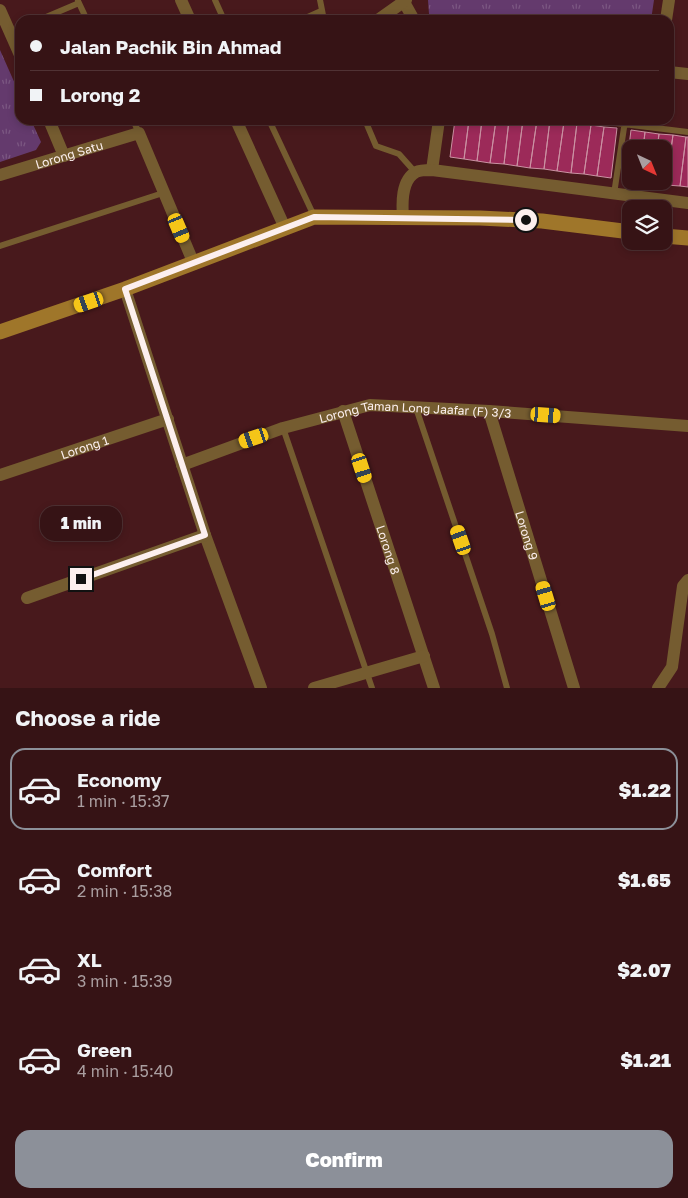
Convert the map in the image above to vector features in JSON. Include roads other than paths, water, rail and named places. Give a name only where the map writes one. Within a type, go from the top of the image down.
[{"type":"street","points":[[181,0],[188,15]]},
{"type":"street","points":[[667,15],[669,0]]},
{"type":"street","points":[[385,15],[405,1],[412,15]]},
{"type":"street","points":[[0,10],[15,31]]},
{"type":"street","points":[[674,73],[688,74]]},
{"type":"street","points":[[51,125],[64,156]]},
{"type":"street","points":[[238,125],[285,228]]},
{"type":"street","points":[[432,170],[438,125]]},
{"type":"street","points":[[139,133],[194,264]]},
{"type":"street","name":"Lorong Satu","points":[[0,175],[139,133]]},
{"type":"street","points":[[402,217],[401,200],[409,179],[415,172],[432,170],[688,203]]},
{"type":"street","points":[[0,332],[194,264],[314,217],[402,217],[542,221],[622,231]]},
{"type":"street","points":[[672,237],[688,238]]},
{"type":"street","points":[[125,289],[205,535],[261,688]]},
{"type":"street","name":"Lorong Taman Long Jaafar (F) 3/3","points":[[182,465],[283,428],[370,405],[489,411],[688,426]]},
{"type":"street","name":"Lorong 8","points":[[343,411],[434,688]]},
{"type":"street","name":"Lorong 9","points":[[489,411],[574,688]]},
{"type":"street","name":"Lorong 1","points":[[0,475],[168,419]]},
{"type":"street","points":[[27,598],[205,535]]},
{"type":"street","points":[[658,688],[666,679],[672,667],[683,586],[687,581]]},
{"type":"street","points":[[314,688],[367,671],[424,656]]},
{"type":"lane","points":[[215,0],[222,15]]},
{"type":"lane","points":[[320,0],[322,15]]},
{"type":"lane","points":[[50,15],[78,1],[85,15]]},
{"type":"lane","points":[[312,15],[321,11]]},
{"type":"lane","points":[[135,125],[139,133]]},
{"type":"lane","points":[[271,125],[314,217]]},
{"type":"lane","points":[[367,125],[376,146],[399,154],[415,172]]},
{"type":"lane","points":[[614,194],[625,125]]},
{"type":"lane","points":[[644,125],[688,132]]},
{"type":"lane","points":[[0,246],[164,193]]},
{"type":"lane","points":[[416,408],[492,634],[507,688]]},
{"type":"lane","points":[[283,428],[372,688]]}]
